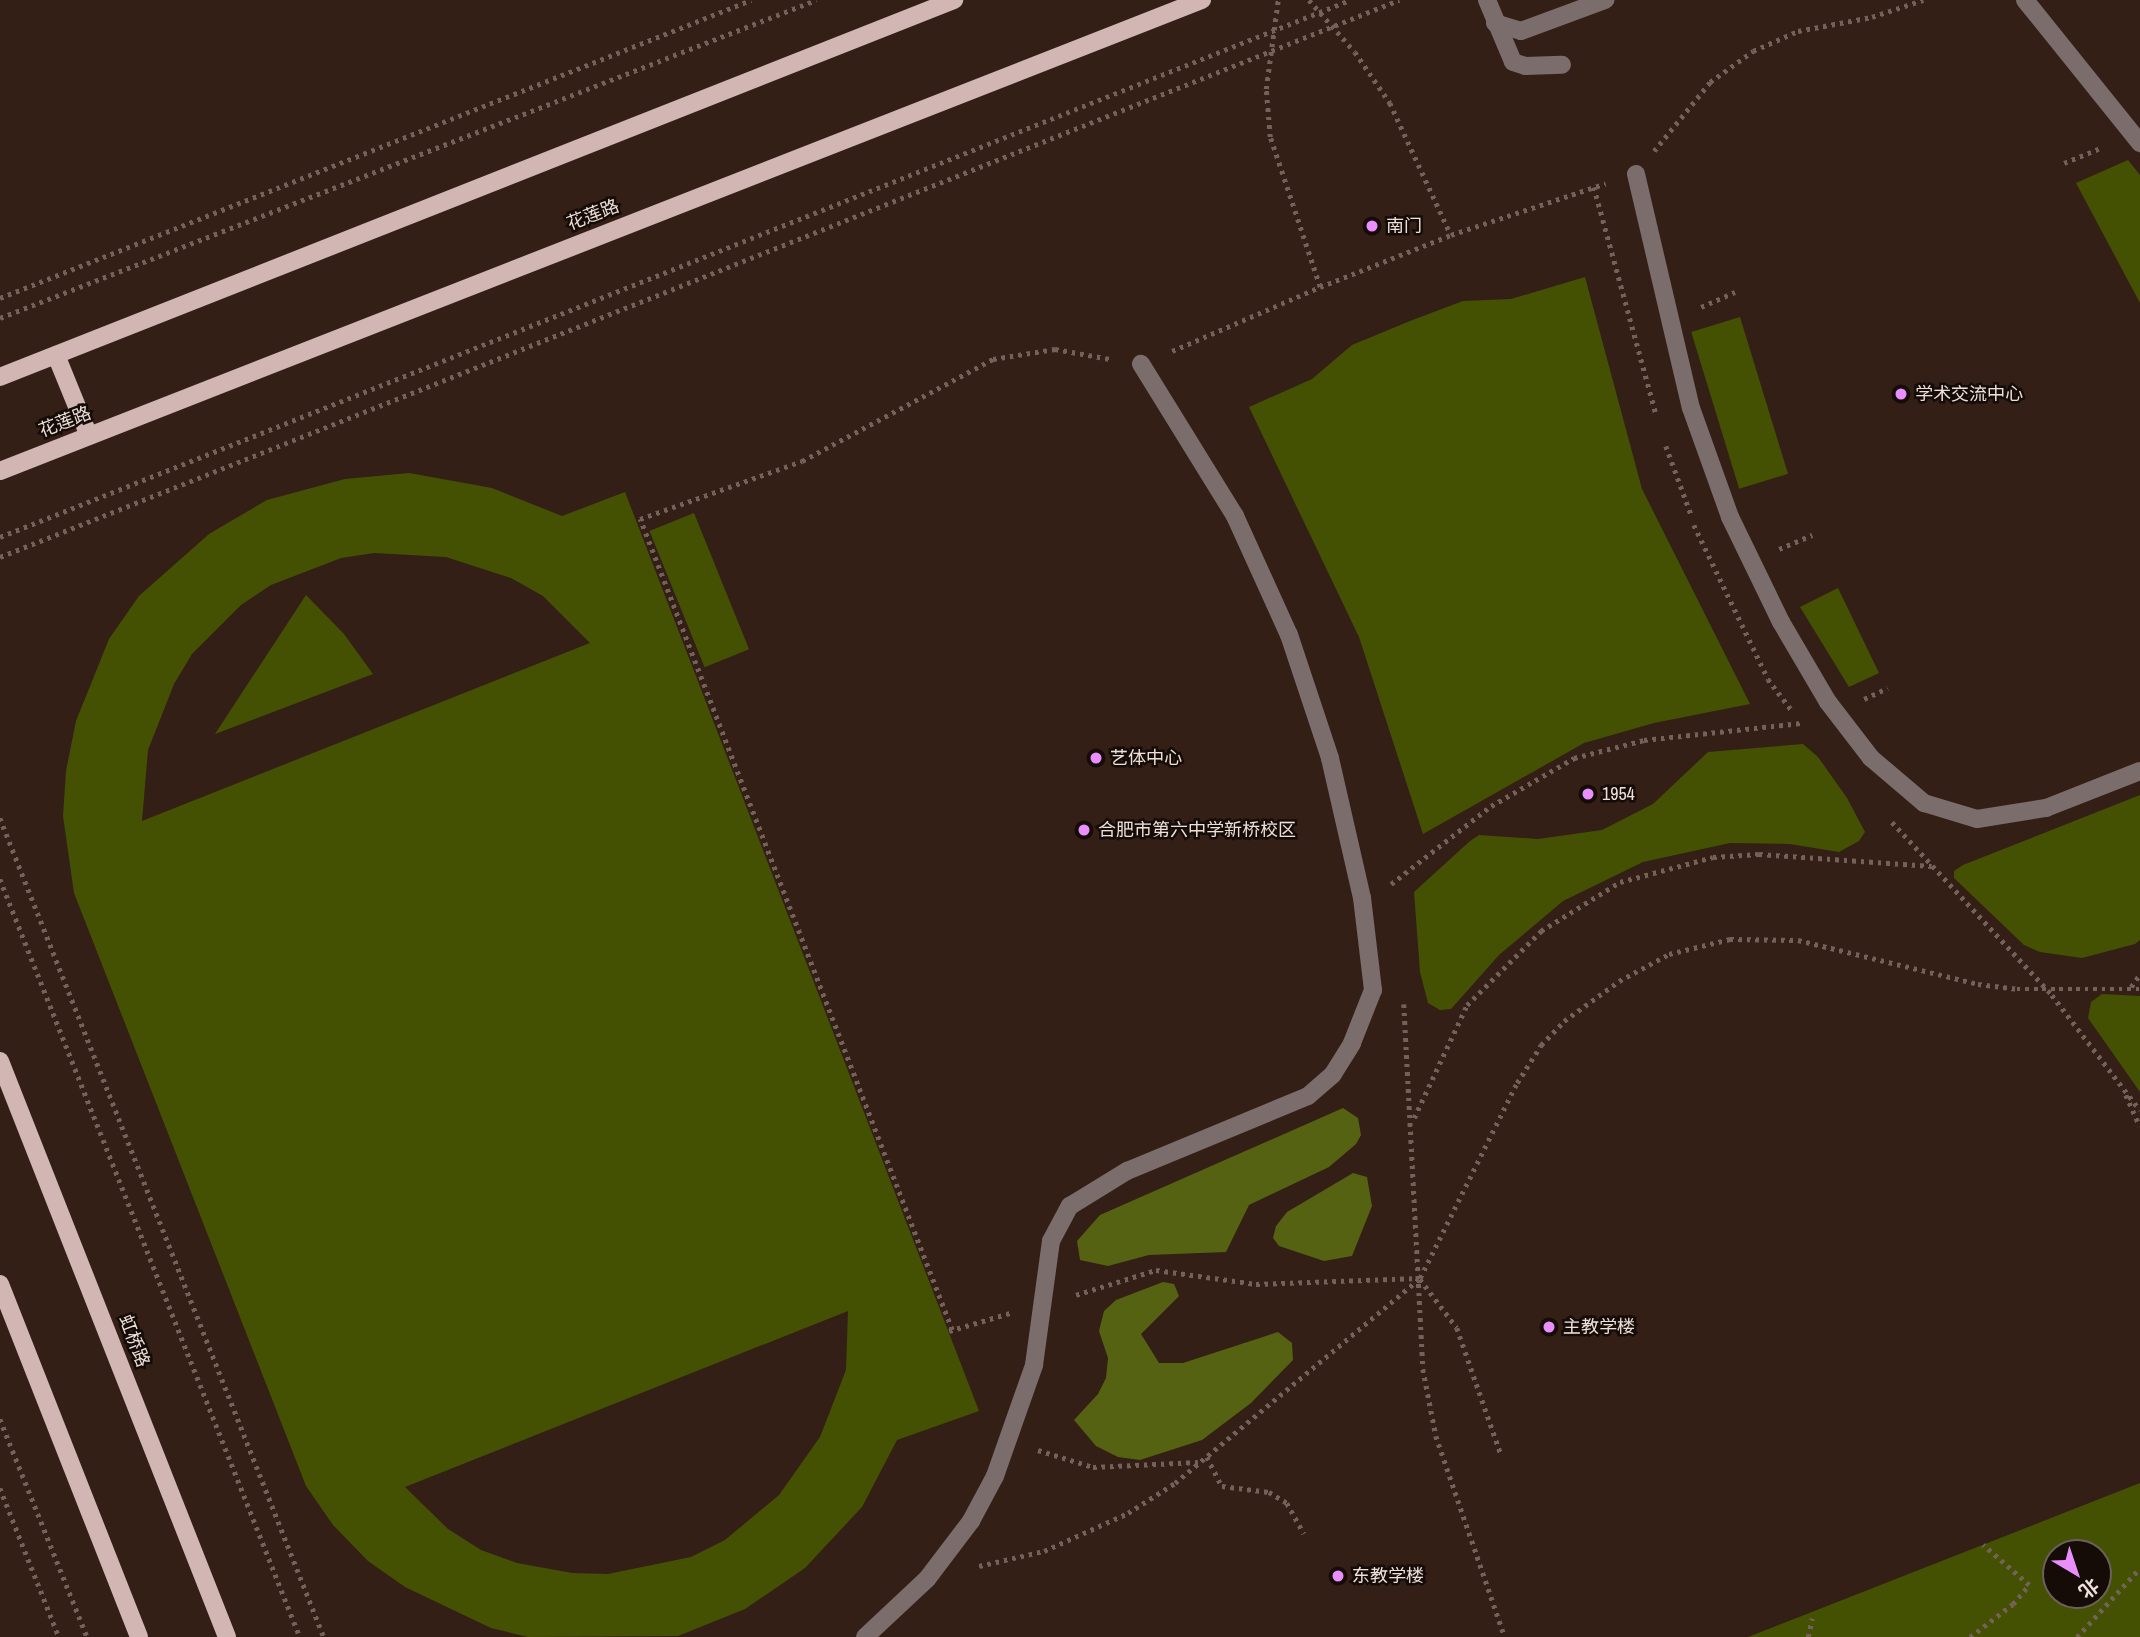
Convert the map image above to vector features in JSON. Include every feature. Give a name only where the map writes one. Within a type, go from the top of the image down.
[{"type":"main road","points":[[0,377],[954,0]]},
{"type":"main road","name":"花莲路","points":[[0,471],[1202,0]]},
{"type":"main road","points":[[56,355],[89,436]]},
{"type":"main road","name":"虹桥路","points":[[0,1061],[227,1637]]},
{"type":"main road","points":[[0,1284],[139,1637]]},
{"type":"lane","points":[[1487,0],[1513,62],[1525,66],[1562,65]]},
{"type":"lane","points":[[1495,23],[1521,31],[1605,0]]},
{"type":"lane","points":[[2025,0],[2140,143]]},
{"type":"lane","points":[[1636,174],[1690,408],[1730,517],[1787,634],[1828,702],[1871,758],[1924,803],[1977,819],[2046,808],[2140,771]]},
{"type":"lane","points":[[865,1637],[927,1579],[985,1499],[1010,1443],[1034,1365],[1045,1304],[1051,1241],[1070,1206],[1116,1176],[1308,1096],[1343,1058],[1361,1025],[1373,990],[1362,898],[1330,758],[1289,635],[1236,516],[1141,364]]},
{"type":"path","points":[[0,298],[751,0]]},
{"type":"path","points":[[0,318],[816,0]]},
{"type":"path","points":[[1278,0],[1266,89],[1270,137],[1320,287]]},
{"type":"path","points":[[1309,0],[1390,103],[1451,235]]},
{"type":"path","points":[[0,537],[1350,0]]},
{"type":"path","points":[[0,557],[1399,0]]},
{"type":"path","points":[[1420,1278],[1256,1284],[1156,1270],[951,1330],[640,519],[802,461],[993,359],[1055,349],[1141,364],[1320,287],[1451,235],[1636,174],[1710,82],[1732,64],[1788,34],[1872,17],[1923,0]]},
{"type":"path","points":[[1391,884],[1491,806],[1574,758],[1644,740],[1801,723]]},
{"type":"path","points":[[0,818],[324,1637]]},
{"type":"path","points":[[1413,1121],[1452,1029],[1466,1005],[1541,931],[1620,882],[1713,858],[1759,854],[1864,858],[1933,866]]},
{"type":"path","points":[[0,879],[300,1637]]},
{"type":"path","points":[[927,1579],[1044,1551],[1128,1513],[1201,1462],[1420,1278],[1541,1045],[1564,1021],[1619,981],[1670,954],[1730,939],[1798,940],[1978,984],[2017,989],[2140,989]]},
{"type":"path","points":[[2131,988],[2140,974]]},
{"type":"path","points":[[2121,1083],[2140,1126]]},
{"type":"path","points":[[1420,1278],[1457,1328],[1502,1454]]},
{"type":"path","points":[[1423,1369],[1436,1436],[1505,1637]]},
{"type":"path","points":[[0,1419],[87,1637]]},
{"type":"path","points":[[1010,1443],[1094,1467],[1201,1462]]},
{"type":"path","points":[[1207,1457],[1222,1486],[1269,1492],[1287,1503],[1304,1534]]},
{"type":"path","points":[[0,1488],[59,1637]]},
{"type":"path","points":[[1970,1637],[2029,1585],[1983,1545]]},
{"type":"path","points":[[2077,1637],[2140,1568]]},
{"type":"path","points":[[1808,1637],[1812,1618]]},
{"type":"green space","points":[[2128,160],[2140,175],[2140,303],[2076,183]]},
{"type":"green space","points":[[1585,277],[1642,489],[1750,704],[1654,723],[1584,743],[1423,834],[1359,637],[1249,407],[1312,379],[1352,345],[1410,321],[1463,301],[1511,299]]},
{"type":"green space","points":[[1740,317],[1788,474],[1739,489],[1691,332]]},
{"type":"green space","points":[[409,473],[492,488],[562,516],[625,492],[979,1411],[897,1440],[862,1507],[805,1568],[745,1609],[678,1636],[528,1637],[491,1628],[405,1587],[368,1561],[333,1525],[306,1486],[74,893],[63,816],[66,771],[76,721],[109,639],[139,596],[209,534],[267,500],[345,479]],"holes":[[[374,553],[446,557],[511,578],[543,596],[590,643],[142,821],[148,750],[174,684],[192,654],[241,605],[271,585],[341,558]],[[848,1311],[846,1370],[820,1437],[779,1495],[725,1540],[691,1557],[608,1574],[572,1573],[517,1563],[481,1550],[448,1529],[405,1487]]]},
{"type":"green space","points":[[694,513],[749,649],[705,667],[649,531]]},
{"type":"green space","points":[[1838,588],[1879,673],[1849,687],[1800,607]]},
{"type":"green space","points":[[306,595],[344,634],[373,674],[215,734]]},
{"type":"green space","points":[[1803,744],[1818,757],[1847,798],[1865,832],[1859,841],[1839,852],[1790,844],[1730,843],[1643,862],[1563,901],[1499,955],[1451,1009],[1440,1010],[1428,1003],[1420,972],[1414,892],[1470,841],[1479,835],[1538,839],[1602,830],[1653,804],[1708,752]]},
{"type":"green space","points":[[2140,795],[2140,940],[2135,944],[2082,958],[2040,952],[2024,945],[1954,878],[1954,871],[1963,865]]},
{"type":"green space","points":[[2102,994],[2140,996],[2140,1092],[2088,1018],[2091,1002]]},
{"type":"green space","points":[[1343,1108],[1358,1118],[1361,1135],[1356,1144],[1329,1167],[1249,1205],[1226,1252],[1149,1255],[1108,1266],[1080,1260],[1077,1241],[1100,1215]]},
{"type":"green space","points":[[1353,1173],[1367,1177],[1372,1206],[1352,1256],[1324,1261],[1279,1246],[1273,1238],[1276,1226],[1287,1212]]},
{"type":"green space","points":[[1163,1282],[1174,1284],[1179,1296],[1141,1334],[1159,1363],[1183,1363],[1278,1332],[1292,1343],[1293,1360],[1251,1403],[1202,1440],[1140,1460],[1118,1457],[1096,1446],[1074,1420],[1098,1394],[1106,1378],[1108,1358],[1099,1331],[1104,1311],[1116,1300]]},
{"type":"green space","points":[[2140,1483],[2140,1637],[1748,1637]]},
{"type":"place","name":"南门","points":[[1372,226]]},
{"type":"place","name":"学术交流中心","points":[[1901,394]]},
{"type":"place","name":"艺体中心","points":[[1096,758]]},
{"type":"place","name":"1954","points":[[1588,794]]},
{"type":"place","name":"合肥市第六中学新桥校区","points":[[1084,830]]},
{"type":"place","name":"主教学楼","points":[[1549,1327]]},
{"type":"place","name":"东教学楼","points":[[1338,1576]]}]
